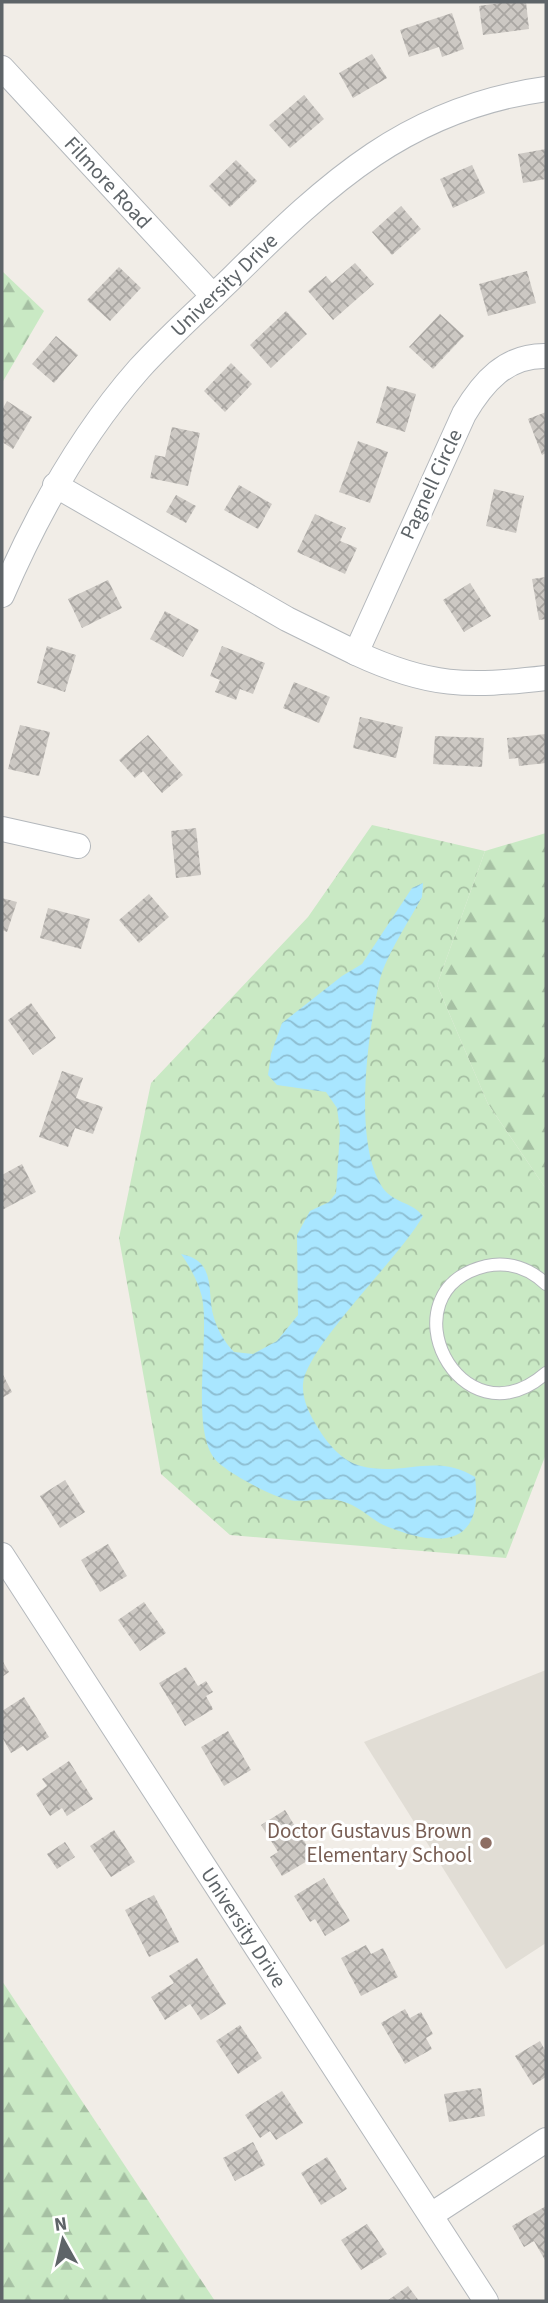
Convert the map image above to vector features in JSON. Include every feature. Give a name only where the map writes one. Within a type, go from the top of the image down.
[{"type":"street","name":"Filmore Road","points":[[2,68],[213,296]]},
{"type":"street","name":"University Drive","points":[[2,595],[37,517],[55,485],[111,404],[139,370],[213,296],[342,176],[376,150],[457,109],[546,89]]},
{"type":"street","name":"Pagnell Circle","points":[[356,653],[458,426],[478,389],[516,360],[546,356]]},
{"type":"street","points":[[55,485],[287,619],[386,667],[457,685],[546,678]]},
{"type":"street","points":[[2,829],[78,846]]},
{"type":"street","name":"University Drive","points":[[2,1555],[486,2301]]},
{"type":"street","points":[[431,2215],[546,2140]]},
{"type":"lane","points":[[546,1284],[521,1268],[493,1265],[479,1268],[460,1279],[445,1294],[436,1322],[439,1350],[446,1363],[455,1374],[479,1389],[514,1390],[534,1383],[546,1373]]},
{"type":"shaded area","name":"Doctor Gustavus Brown Elementary School","points":[[546,1670],[546,1943],[506,1969],[364,1742]]},
{"type":"green space","points":[[2,271],[44,311],[2,383]]},
{"type":"green space","points":[[372,825],[485,851],[437,985],[488,1104],[546,1189],[546,1454],[506,1558],[230,1535],[161,1474],[119,1238],[151,1083],[308,917]]},
{"type":"green space","points":[[546,833],[546,1189],[488,1104],[437,985],[485,851]]},
{"type":"green space","points":[[2,1981],[215,2301],[2,2301]]},
{"type":"water","points":[[423,883],[422,897],[393,948],[380,979],[371,1027],[365,1113],[372,1165],[381,1185],[390,1195],[413,1207],[423,1216],[320,1348],[308,1368],[303,1390],[307,1407],[322,1434],[336,1451],[354,1464],[376,1469],[447,1466],[475,1477],[476,1500],[473,1517],[465,1529],[455,1536],[441,1539],[407,1534],[388,1527],[345,1502],[325,1499],[295,1501],[282,1498],[239,1477],[215,1459],[208,1445],[202,1405],[202,1297],[181,1254],[201,1263],[206,1271],[216,1323],[234,1352],[253,1354],[277,1341],[298,1315],[297,1235],[310,1211],[329,1202],[336,1193],[340,1131],[337,1108],[326,1092],[277,1085],[268,1075],[271,1054],[282,1023],[342,976],[362,964],[412,888]]},
{"type":"building","points":[[526,2],[529,29],[483,35],[479,6]]},
{"type":"building","points":[[452,13],[464,49],[442,57],[439,47],[409,57],[400,30]]},
{"type":"building","points":[[372,54],[387,78],[353,98],[339,73]]},
{"type":"building","points":[[304,95],[324,119],[290,148],[269,125]]},
{"type":"building","points":[[546,149],[546,179],[523,183],[518,154]]},
{"type":"building","points":[[236,160],[257,181],[230,207],[209,186]]},
{"type":"building","points":[[472,165],[485,193],[453,208],[440,179]]},
{"type":"building","points":[[401,206],[421,229],[392,255],[372,232]]},
{"type":"building","points":[[355,263],[374,284],[333,320],[308,291],[326,276],[332,283]]},
{"type":"building","points":[[119,267],[141,288],[110,321],[87,300]]},
{"type":"building","points":[[527,271],[536,303],[488,316],[479,284]]},
{"type":"building","points":[[286,311],[307,334],[271,368],[250,345]]},
{"type":"building","points":[[440,314],[464,336],[433,369],[409,347]]},
{"type":"building","points":[[56,336],[78,355],[54,383],[32,364]]},
{"type":"building","points":[[231,363],[252,384],[225,412],[204,391]]},
{"type":"building","points":[[387,386],[416,394],[405,432],[376,423]]},
{"type":"building","points":[[7,401],[32,417],[13,449],[2,442],[2,410]]},
{"type":"building","points":[[546,412],[546,453],[542,455],[528,419]]},
{"type":"building","points":[[172,427],[200,433],[188,486],[150,478],[155,455],[165,457]]},
{"type":"building","points":[[358,441],[388,452],[370,503],[339,492]]},
{"type":"building","points":[[239,485],[272,504],[258,529],[224,510]]},
{"type":"building","points":[[494,489],[524,496],[516,533],[486,526]]},
{"type":"building","points":[[176,495],[196,506],[186,523],[166,512]]},
{"type":"building","points":[[315,514],[346,528],[340,541],[357,548],[345,574],[297,552]]},
{"type":"building","points":[[546,577],[546,619],[539,620],[532,579]]},
{"type":"building","points":[[108,580],[122,608],[82,628],[68,599]]},
{"type":"building","points":[[470,583],[491,616],[464,632],[443,600]]},
{"type":"building","points":[[165,611],[199,630],[183,657],[150,639]]},
{"type":"building","points":[[47,646],[76,655],[65,692],[37,683]]},
{"type":"building","points":[[222,646],[265,663],[253,694],[240,689],[236,700],[215,692],[220,680],[210,676]]},
{"type":"building","points":[[294,682],[330,697],[319,723],[283,708]]},
{"type":"building","points":[[360,717],[403,727],[396,758],[353,748]]},
{"type":"building","points":[[20,725],[50,732],[39,776],[8,769]]},
{"type":"building","points":[[546,734],[546,763],[519,766],[518,758],[509,759],[507,738]]},
{"type":"building","points":[[148,735],[183,775],[162,793],[143,771],[135,778],[119,760]]},
{"type":"building","points":[[435,736],[484,738],[482,767],[433,764]]},
{"type":"building","points":[[196,828],[201,875],[176,878],[171,831]]},
{"type":"building","points":[[149,894],[169,917],[139,943],[119,920]]},
{"type":"building","points":[[2,898],[17,902],[7,932],[2,930]]},
{"type":"building","points":[[48,908],[90,919],[81,949],[40,938]]},
{"type":"building","points":[[31,1003],[56,1038],[33,1055],[8,1020]]},
{"type":"building","points":[[62,1071],[83,1078],[76,1098],[103,1107],[93,1134],[75,1128],[68,1147],[39,1137]]},
{"type":"building","points":[[22,1164],[36,1192],[2,1210],[2,1175]]},
{"type":"building","points":[[2,1373],[12,1392],[2,1398]]},
{"type":"building","points":[[65,1480],[85,1512],[60,1528],[40,1496]]},
{"type":"building","points":[[108,1544],[127,1576],[100,1592],[81,1560]]},
{"type":"building","points":[[144,1602],[166,1633],[140,1651],[118,1620]]},
{"type":"building","points":[[2,1660],[9,1672],[2,1677]]},
{"type":"building","points":[[186,1667],[198,1686],[206,1681],[213,1692],[206,1696],[213,1709],[185,1726],[159,1683]]},
{"type":"building","points":[[24,1697],[49,1737],[27,1751],[23,1746],[11,1753],[2,1737],[2,1711]]},
{"type":"building","points":[[228,1731],[251,1770],[224,1786],[201,1747]]},
{"type":"building","points":[[69,1761],[93,1799],[67,1816],[62,1808],[50,1816],[36,1794],[47,1786],[42,1779]]},
{"type":"building","points":[[285,1810],[314,1857],[282,1876],[270,1857],[278,1852],[261,1825]]},
{"type":"building","points":[[114,1830],[135,1862],[111,1877],[90,1846]]},
{"type":"building","points":[[65,1842],[75,1857],[57,1869],[47,1854]]},
{"type":"building","points":[[324,1878],[350,1921],[325,1936],[315,1919],[310,1922],[294,1896]]},
{"type":"building","points":[[154,1895],[179,1942],[149,1957],[125,1910]]},
{"type":"building","points":[[366,1945],[371,1954],[383,1948],[398,1977],[361,1996],[341,1958]]},
{"type":"building","points":[[197,1958],[226,2004],[201,2020],[190,2004],[165,2020],[151,1997],[174,1983],[169,1976]]},
{"type":"building","points":[[405,2009],[410,2018],[421,2012],[433,2034],[426,2038],[432,2049],[405,2064],[381,2023]]},
{"type":"building","points":[[240,2025],[262,2058],[238,2074],[216,2041]]},
{"type":"building","points":[[540,2041],[546,2052],[546,2077],[533,2085],[515,2056]]},
{"type":"building","points":[[481,2088],[485,2116],[449,2122],[444,2094]]},
{"type":"building","points":[[282,2091],[303,2123],[276,2140],[270,2131],[260,2138],[245,2115]]},
{"type":"building","points":[[253,2142],[265,2165],[235,2181],[223,2158]]},
{"type":"building","points":[[327,2157],[347,2189],[321,2205],[301,2173]]},
{"type":"building","points":[[546,2206],[546,2262],[534,2241],[524,2247],[512,2226]]},
{"type":"building","points":[[367,2224],[387,2254],[361,2270],[341,2240]]},
{"type":"building","points":[[408,2286],[419,2301],[387,2301]]},
{"type":"place","name":"Doctor Gustavus Brown Elementary School","points":[[486,1843]]}]
